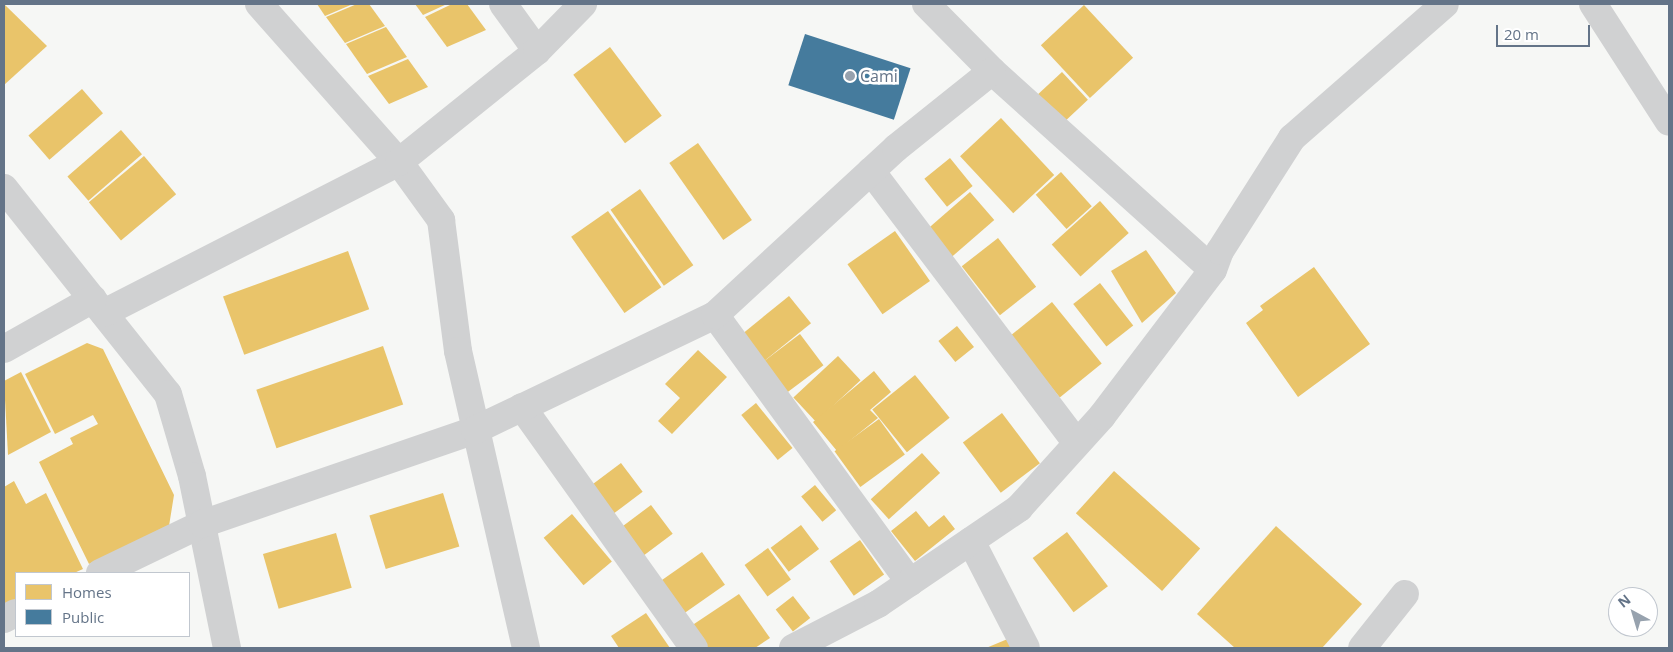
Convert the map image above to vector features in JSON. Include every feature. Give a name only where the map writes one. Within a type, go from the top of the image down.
[{"type":"street","points":[[259,4],[399,162],[441,220],[458,351],[526,648]]},
{"type":"street","points":[[503,4],[537,51]]},
{"type":"street","points":[[4,349],[99,306],[399,162],[537,51],[583,4]]},
{"type":"street","points":[[926,4],[992,71],[1213,270]]},
{"type":"street","points":[[793,648],[826,641],[1019,508],[1077,443],[1213,270],[1220,251],[1292,138],[1445,4]]},
{"type":"street","points":[[1593,4],[1669,122]]},
{"type":"street","points":[[102,572],[202,524],[475,430],[714,316],[871,171],[992,71]]},
{"type":"street","points":[[871,171],[1077,443]]},
{"type":"street","points":[[4,188],[168,394],[202,524],[227,648]]},
{"type":"street","points":[[714,316],[910,582]]},
{"type":"street","points":[[522,407],[694,648]]},
{"type":"street","points":[[971,541],[1026,648]]},
{"type":"street","points":[[1362,648],[1405,594]]},
{"type":"building: Homes","points":[[4,4],[47,46],[4,85]]},
{"type":"building: Homes","points":[[317,4],[353,4],[325,16]]},
{"type":"building: Homes","points":[[357,4],[369,4],[385,26],[345,43],[326,17]]},
{"type":"building: Homes","points":[[415,4],[447,4],[423,15]]},
{"type":"building: Homes","points":[[452,4],[467,4],[486,30],[447,47],[425,17]]},
{"type":"building: Homes","points":[[1084,5],[1133,58],[1090,98],[1041,45]]},
{"type":"building: Homes","points":[[386,27],[407,57],[367,74],[346,44]]},
{"type":"building: Homes","points":[[610,47],[662,116],[625,143],[573,75]]},
{"type":"building: Homes","points":[[408,59],[428,87],[389,104],[368,76]]},
{"type":"building: Homes","points":[[1062,72],[1088,100],[1062,124],[1036,96]]},
{"type":"building: Homes","points":[[82,89],[103,113],[49,160],[28,136]]},
{"type":"building: Homes","points":[[1001,118],[1054,175],[1013,213],[960,156]]},
{"type":"building: Homes","points":[[121,130],[142,154],[88,201],[67,177]]},
{"type":"building: Homes","points":[[698,143],[752,220],[723,240],[669,163]]},
{"type":"building: Homes","points":[[144,156],[176,194],[121,241],[89,202]]},
{"type":"building: Homes","points":[[950,158],[973,186],[947,207],[924,179]]},
{"type":"building: Homes","points":[[1061,172],[1092,206],[1067,229],[1036,195]]},
{"type":"building: Homes","points":[[640,189],[693,265],[664,286],[611,210]]},
{"type":"building: Homes","points":[[970,192],[994,220],[951,257],[927,229]]},
{"type":"building: Homes","points":[[1100,201],[1129,233],[1080,276],[1052,244]]},
{"type":"building: Homes","points":[[608,211],[661,287],[624,313],[571,237]]},
{"type":"building: Homes","points":[[895,231],[930,281],[882,314],[847,264]]},
{"type":"building: Homes","points":[[998,238],[1036,287],[1000,315],[962,266]]},
{"type":"building: Homes","points":[[1146,250],[1176,293],[1142,323],[1111,271]]},
{"type":"building: Homes","points":[[348,251],[369,309],[244,355],[223,296]]},
{"type":"building: Homes","points":[[1314,267],[1370,344],[1298,397],[1246,323],[1263,310],[1260,306]]},
{"type":"building: Homes","points":[[1100,283],[1133,326],[1106,346],[1073,304]]},
{"type":"building: Homes","points":[[789,296],[811,323],[764,362],[742,334]]},
{"type":"building: Homes","points":[[1052,302],[1102,363],[1060,397],[1010,336]]},
{"type":"building: Homes","points":[[957,326],[974,347],[955,362],[938,341]]},
{"type":"building: Homes","points":[[800,334],[823,365],[787,393],[763,362]]},
{"type":"building: Homes","points":[[87,343],[103,349],[174,495],[169,526],[89,564],[39,462],[73,444],[70,438],[98,424],[93,415],[55,434],[25,374]]},
{"type":"building: Homes","points":[[383,346],[403,405],[276,448],[256,390]]},
{"type":"building: Homes","points":[[698,350],[727,377],[672,434],[658,421],[680,398],[665,384]]},
{"type":"building: Homes","points":[[838,356],[861,380],[816,422],[793,398]]},
{"type":"building: Homes","points":[[874,371],[891,392],[870,410],[878,418],[837,451],[813,422]]},
{"type":"building: Homes","points":[[21,372],[51,432],[8,455],[4,381]]},
{"type":"building: Homes","points":[[915,375],[950,418],[907,452],[872,410]]},
{"type":"building: Homes","points":[[756,403],[793,448],[778,460],[741,415]]},
{"type":"building: Homes","points":[[1002,413],[1040,463],[1001,493],[963,442]]},
{"type":"building: Homes","points":[[879,419],[905,455],[860,487],[835,451]]},
{"type":"building: Homes","points":[[922,453],[940,473],[889,519],[871,499]]},
{"type":"building: Homes","points":[[621,463],[643,492],[612,515],[591,486]]},
{"type":"building: Homes","points":[[1114,471],[1200,549],[1162,591],[1076,513]]},
{"type":"building: Homes","points":[[14,481],[26,504],[46,493],[83,569],[76,572],[15,572],[15,600],[4,606],[4,487]]},
{"type":"building: Homes","points":[[815,485],[836,510],[822,522],[801,497]]},
{"type":"building: Homes","points":[[443,493],[459,547],[386,569],[369,516]]},
{"type":"building: Homes","points":[[651,505],[673,534],[642,557],[621,528]]},
{"type":"building: Homes","points":[[916,511],[929,527],[944,515],[955,529],[915,561],[891,531]]},
{"type":"building: Homes","points":[[572,514],[612,561],[584,585],[544,538]]},
{"type":"building: Homes","points":[[801,525],[819,549],[789,572],[771,548]]},
{"type":"building: Homes","points":[[1276,526],[1362,604],[1322,648],[1235,648],[1197,614]]},
{"type":"building: Homes","points":[[1067,532],[1108,586],[1074,612],[1033,558]]},
{"type":"building: Homes","points":[[336,533],[352,588],[279,609],[263,554]]},
{"type":"building: Homes","points":[[860,540],[884,574],[854,596],[830,561]]},
{"type":"building: Homes","points":[[768,548],[791,580],[767,597],[745,565]]},
{"type":"building: Homes","points":[[702,552],[725,585],[683,614],[660,581]]},
{"type":"building: Homes","points":[[739,594],[770,638],[755,648],[706,648],[691,626]]},
{"type":"building: Homes","points":[[793,596],[810,618],[793,632],[776,610]]},
{"type":"building: Homes","points":[[646,613],[670,648],[619,648],[611,636]]},
{"type":"building: Homes","points":[[1010,638],[1015,648],[986,648]]},
{"type":"building: Public","name":"Cami","points":[[805,34],[911,68],[894,120],[788,85]]},
{"type":"place","name":"Cami","points":[[850,76]]}]
